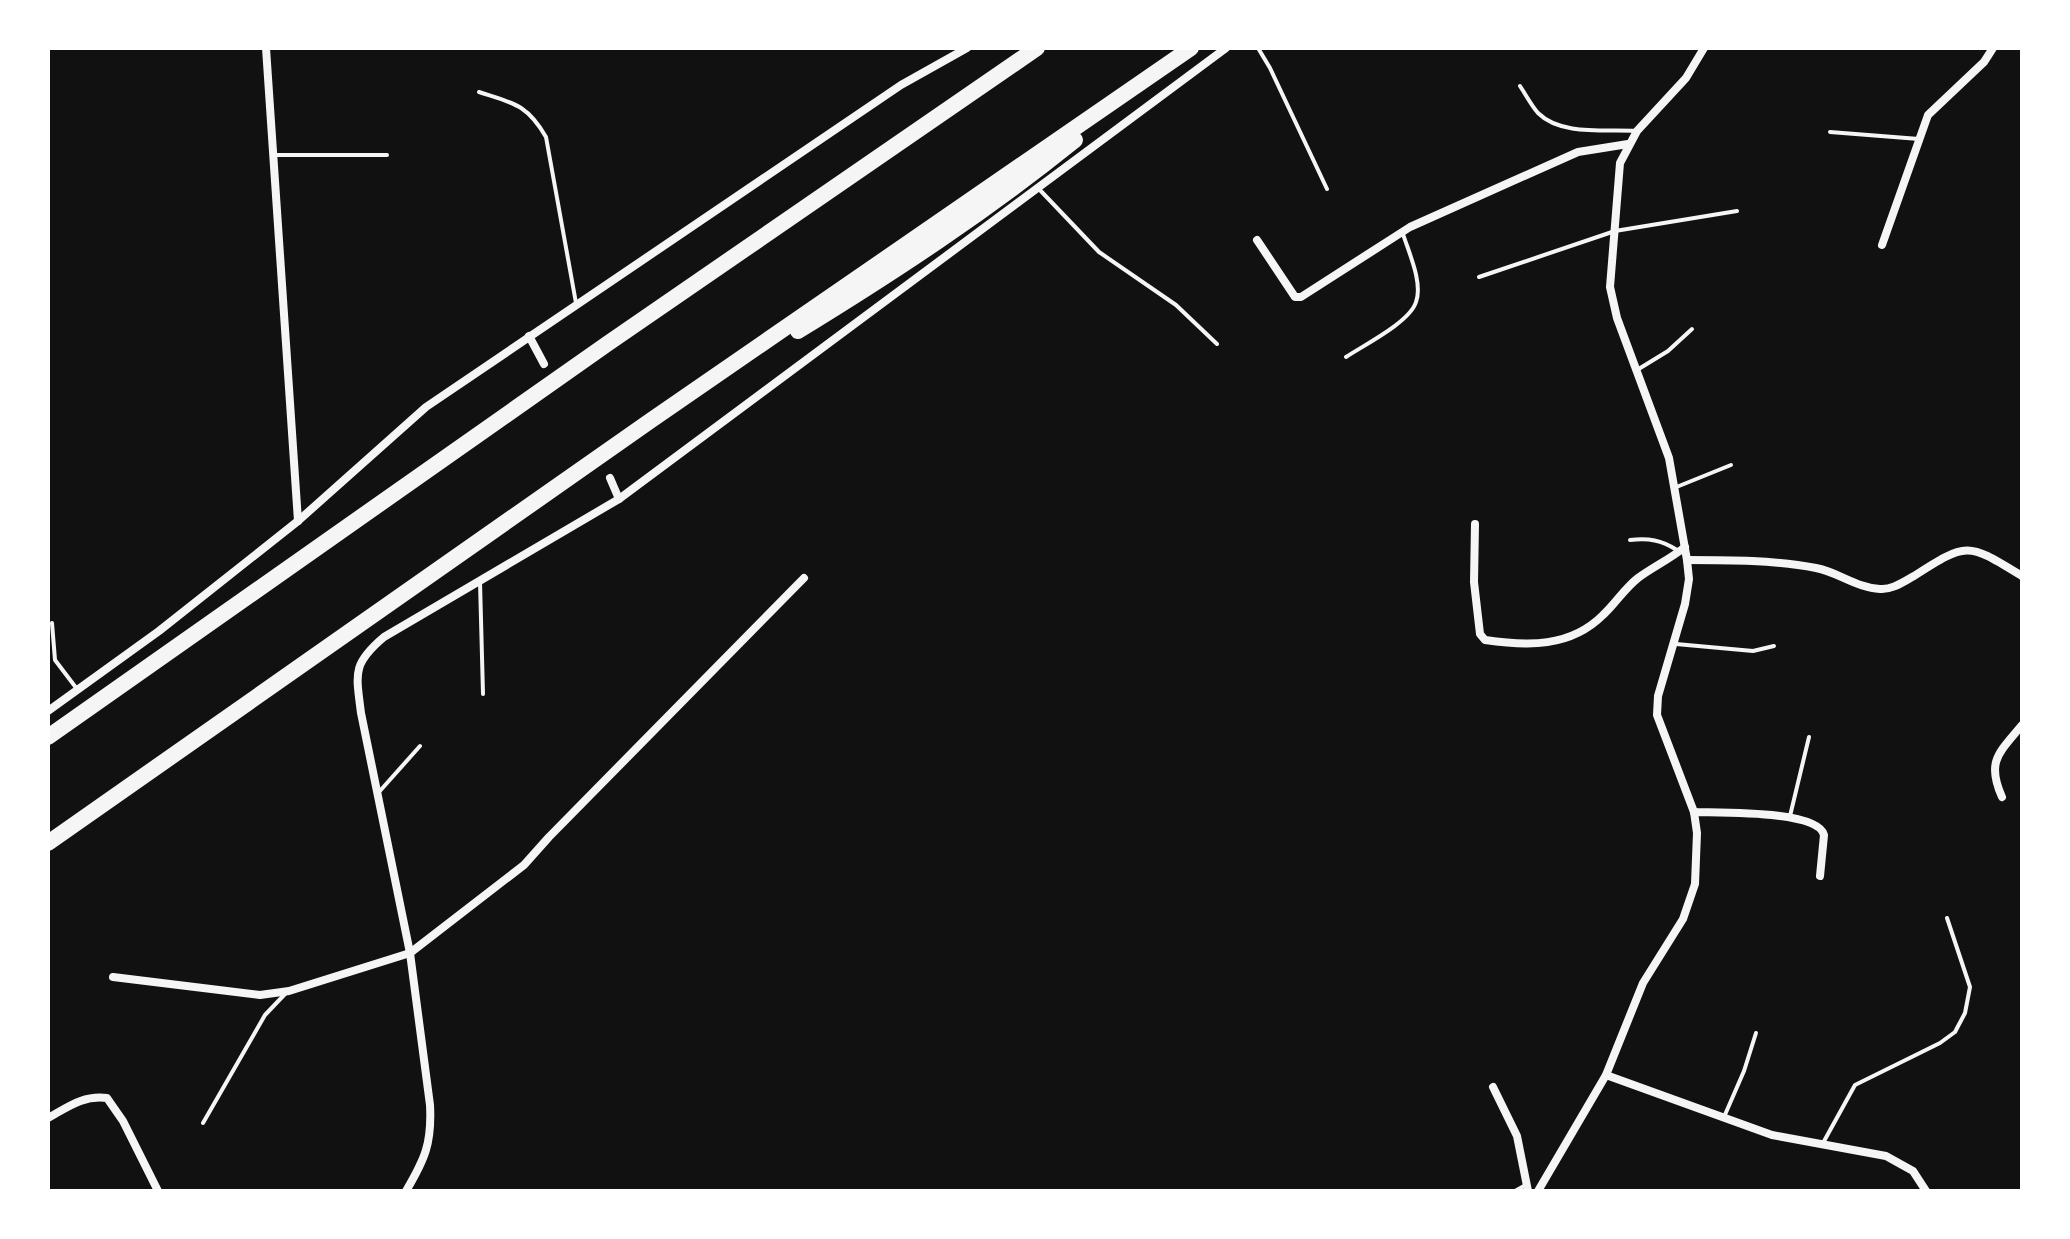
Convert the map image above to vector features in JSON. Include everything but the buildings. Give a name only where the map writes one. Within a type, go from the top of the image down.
[{"type":"highway","points":[[48,737],[607,344],[1037,48]]},
{"type":"highway","points":[[48,843],[650,421],[1191,48]]},
{"type":"street","points":[[266,48],[298,521]]},
{"type":"street","points":[[48,711],[159,631],[298,521],[426,407],[901,85],[967,48]]},
{"type":"street","points":[[406,1191],[427,1155],[431,1129],[410,953],[358,690],[361,660],[384,637],[619,499],[1226,48]]},
{"type":"street","points":[[1538,1191],[1606,1075],[1643,983],[1690,903],[1695,884],[1697,833],[1694,812],[1657,715],[1658,696],[1685,604],[1689,579],[1687,560],[1682,549],[1665,444],[1617,318],[1610,287],[1620,163],[1637,131],[1686,78],[1704,48]]},
{"type":"street","points":[[1882,245],[1922,140],[1928,115],[1984,62],[1993,48]]},
{"type":"street","points":[[1257,240],[1295,297],[1301,297],[1402,232],[1578,152],[1628,144]]},
{"type":"street","points":[[529,336],[544,364]]},
{"type":"street","points":[[610,478],[619,499]]},
{"type":"street","points":[[1475,524],[1474,582],[1480,634],[1485,640],[1509,644],[1556,643],[1580,633],[1602,617],[1637,579],[1682,549]]},
{"type":"street","points":[[1687,560],[1733,560],[1815,568],[1883,590],[1900,584],[1946,555],[1964,548],[1981,551],[2022,576]]},
{"type":"street","points":[[113,977],[260,995],[289,991],[410,953],[524,865],[804,578]]},
{"type":"street","points":[[2002,797],[1993,777],[1996,759],[2022,725]]},
{"type":"street","points":[[1694,812],[1790,818],[1816,824],[1822,829],[1820,876]]},
{"type":"street","points":[[1606,1075],[1772,1135],[1886,1156],[1913,1171],[1926,1191]]},
{"type":"street","points":[[1493,1087],[1517,1136],[1528,1188]]},
{"type":"street","points":[[48,1118],[92,1096],[107,1098],[123,1121],[158,1191]]},
{"type":"lane","points":[[1258,48],[1327,189]]},
{"type":"lane","points":[[1520,86],[1538,113],[1553,123],[1568,128],[1637,131]]},
{"type":"lane","points":[[479,92],[515,103],[534,116],[546,137],[576,304]]},
{"type":"lane","points":[[1830,132],[1922,140]]},
{"type":"lane","points":[[273,155],[387,155]]},
{"type":"lane","points":[[1038,188],[1099,252],[1176,305],[1217,344]]},
{"type":"lane","points":[[1479,277],[1615,231],[1737,211]]},
{"type":"lane","points":[[1346,357],[1413,311],[1418,299],[1411,259],[1402,232]]},
{"type":"lane","points":[[1637,370],[1668,351],[1692,329]]},
{"type":"lane","points":[[1674,488],[1731,465]]},
{"type":"lane","points":[[1630,540],[1649,538],[1682,549]]},
{"type":"lane","points":[[480,582],[483,694]]},
{"type":"lane","points":[[52,623],[55,660],[77,690]]},
{"type":"lane","points":[[1673,643],[1753,651],[1774,646]]},
{"type":"lane","points":[[1790,818],[1809,737]]},
{"type":"lane","points":[[377,794],[420,746]]},
{"type":"lane","points":[[1823,1143],[1855,1085],[1940,1043],[1955,1032],[1965,1013],[1970,987],[1947,918]]},
{"type":"lane","points":[[203,1123],[265,1015],[289,991]]},
{"type":"lane","points":[[1724,1117],[1756,1033]]},
{"type":"lane","points":[[1515,1191],[1528,1188]]}]
